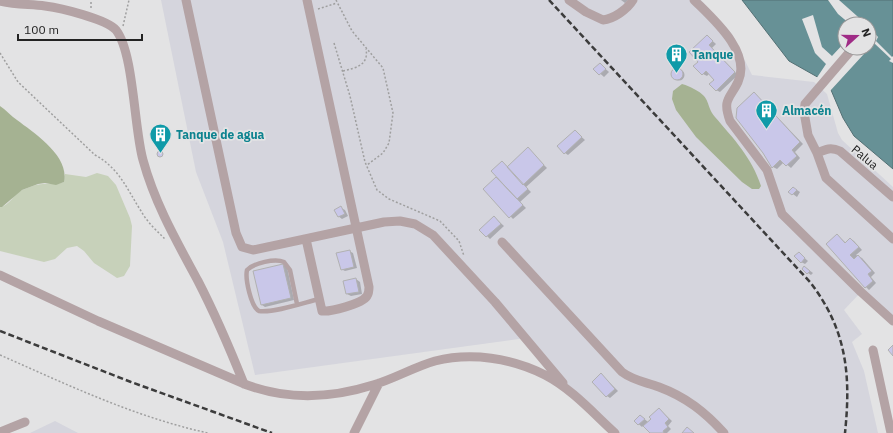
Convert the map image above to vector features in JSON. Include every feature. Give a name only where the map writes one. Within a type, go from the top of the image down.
[{"type":"street","points":[[186,0],[240,244],[245,249],[253,250],[384,222],[415,224],[433,235],[464,267],[571,393],[615,433]]},
{"type":"street","points":[[306,239],[323,312],[362,301],[367,296],[369,287],[307,0]]},
{"type":"street","points":[[569,0],[586,12],[603,20],[614,17],[633,0]]},
{"type":"street","points":[[694,0],[722,28],[736,50],[741,71],[738,82],[727,101],[728,114],[730,121],[767,170],[780,211],[861,292],[893,321]]},
{"type":"street","points":[[0,1],[59,8],[101,20],[116,30],[130,76],[135,123],[142,160],[148,177],[164,217],[220,328],[244,384]]},
{"type":"street","points":[[846,56],[805,104],[804,112],[808,135],[817,153],[826,178],[893,239]]},
{"type":"street","name":"Palua","points":[[817,153],[828,148],[834,148],[840,151],[893,197]]},
{"type":"street","points":[[502,242],[622,372],[633,380],[657,386],[685,398],[705,412],[724,433]]},
{"type":"street","points":[[0,275],[98,321],[244,384],[272,393],[312,396],[344,392],[379,383],[435,361],[462,357],[502,360],[519,365],[545,375],[571,393]]},
{"type":"street","points":[[873,350],[889,401],[891,433]]},
{"type":"street","points":[[354,433],[379,383]]},
{"type":"street","points":[[0,432],[24,422]]},
{"type":"lane","points":[[297,304],[290,270],[284,262],[275,261],[252,266],[247,270],[253,306],[256,309],[268,311],[319,299]]},
{"type":"path","points":[[120,40],[129,0]]},
{"type":"path","points":[[336,0],[352,31],[383,68],[393,113],[389,143],[383,153],[366,165]]},
{"type":"path","points":[[310,12],[330,4],[337,3]]},
{"type":"path","points":[[334,43],[350,96],[366,165],[375,186],[383,195],[437,220],[451,232],[459,241],[463,251],[464,267]]},
{"type":"path","points":[[342,71],[362,64],[366,58],[366,47]]},
{"type":"path","points":[[0,53],[18,82],[95,155],[103,159],[118,173],[126,183],[142,212],[169,243]]},
{"type":"path","points":[[0,356],[42,375],[130,410],[208,433]]},
{"type":"shaded area","points":[[161,0],[701,0],[732,34],[752,75],[814,82],[827,94],[838,133],[842,140],[893,187],[893,321],[861,292],[844,310],[862,334],[852,342],[864,371],[878,433],[615,433],[594,414],[526,338],[255,375],[223,242],[196,172]]},
{"type":"shaded area","points":[[55,421],[78,433],[30,433]]},
{"type":"green space","points":[[682,84],[700,92],[706,99],[712,113],[736,141],[753,166],[761,186],[759,189],[752,189],[742,182],[696,137],[676,110],[672,99],[673,91]]},
{"type":"green space","points":[[0,106],[49,146],[62,163],[64,172],[64,182],[56,185],[45,183],[38,184],[22,190],[2,207],[0,207]]},
{"type":"green space","points":[[97,173],[108,176],[116,185],[130,218],[132,226],[130,266],[124,276],[117,278],[94,263],[84,251],[77,246],[67,248],[55,259],[44,262],[0,251],[0,207],[9,202],[16,194],[22,190],[38,185],[64,182],[65,174],[86,177]]},
{"type":"water","points":[[742,0],[893,0],[893,169],[854,136],[843,118],[831,90],[821,79],[789,61]]},
{"type":"pier","points":[[828,0],[839,0],[857,16],[840,16]]},
{"type":"pier","points":[[813,15],[822,47],[832,56],[837,51],[837,56],[862,56],[830,91],[816,79],[826,64],[815,53],[802,19]]},
{"type":"pier","points":[[877,42],[892,57],[893,56],[893,63],[889,61],[891,59],[877,46]]},
{"type":"building","points":[[707,35],[713,41],[709,45],[735,72],[716,91],[709,84],[714,80],[706,71],[702,75],[693,66],[698,62],[689,52]]},
{"type":"building","points":[[600,63],[606,69],[599,75],[593,69]]},
{"type":"building","name":"Tanque","points":[[675,68],[679,68],[683,74],[679,80],[675,80],[671,76],[671,72]]},
{"type":"building","name":"Almacén","points":[[754,92],[800,142],[792,150],[797,156],[786,166],[780,160],[772,168],[763,153],[736,118],[737,108]]},
{"type":"building","points":[[575,130],[582,137],[564,154],[557,146]]},
{"type":"building","points":[[528,147],[544,165],[523,185],[507,167]]},
{"type":"building","name":"Tanque de agua","points":[[160,151],[163,154],[160,157],[157,154]]},
{"type":"building","points":[[502,161],[528,189],[517,199],[491,171]]},
{"type":"building","points":[[496,177],[523,205],[509,218],[483,189]]},
{"type":"building","points":[[793,187],[797,190],[792,195],[788,192]]},
{"type":"building","points":[[341,206],[345,214],[338,217],[334,210]]},
{"type":"building","points":[[494,216],[501,224],[486,237],[479,230]]},
{"type":"building","points":[[837,234],[845,243],[850,238],[859,247],[850,255],[854,259],[858,255],[872,271],[868,274],[873,281],[865,288],[826,244]]},
{"type":"building","points":[[350,250],[354,267],[341,270],[336,253]]},
{"type":"building","points":[[799,252],[805,258],[801,263],[794,256]]},
{"type":"building","points":[[283,264],[291,298],[261,305],[253,271]]},
{"type":"building","points":[[804,266],[810,271],[807,274],[802,269]]},
{"type":"building","points":[[356,278],[359,292],[346,294],[343,281]]},
{"type":"building","points":[[893,345],[893,356],[888,350]]},
{"type":"building","points":[[601,373],[615,389],[606,397],[592,382]]},
{"type":"building","points":[[659,408],[669,419],[665,423],[668,427],[663,431],[664,433],[650,433],[643,426],[651,419],[649,417]]},
{"type":"building","points":[[640,415],[645,419],[638,425],[634,421]]},
{"type":"building","points":[[687,427],[694,433],[682,433]]},
{"type":"railway","points":[[549,0],[810,282],[832,318],[844,354],[847,392],[845,433]]},
{"type":"railway","points":[[0,331],[131,382],[272,433]]},
{"type":"place","name":"Tanque","points":[[677,74]]},
{"type":"place","name":"Almacén","points":[[767,130]]},
{"type":"place","name":"Tanque de agua","points":[[160,154]]}]
